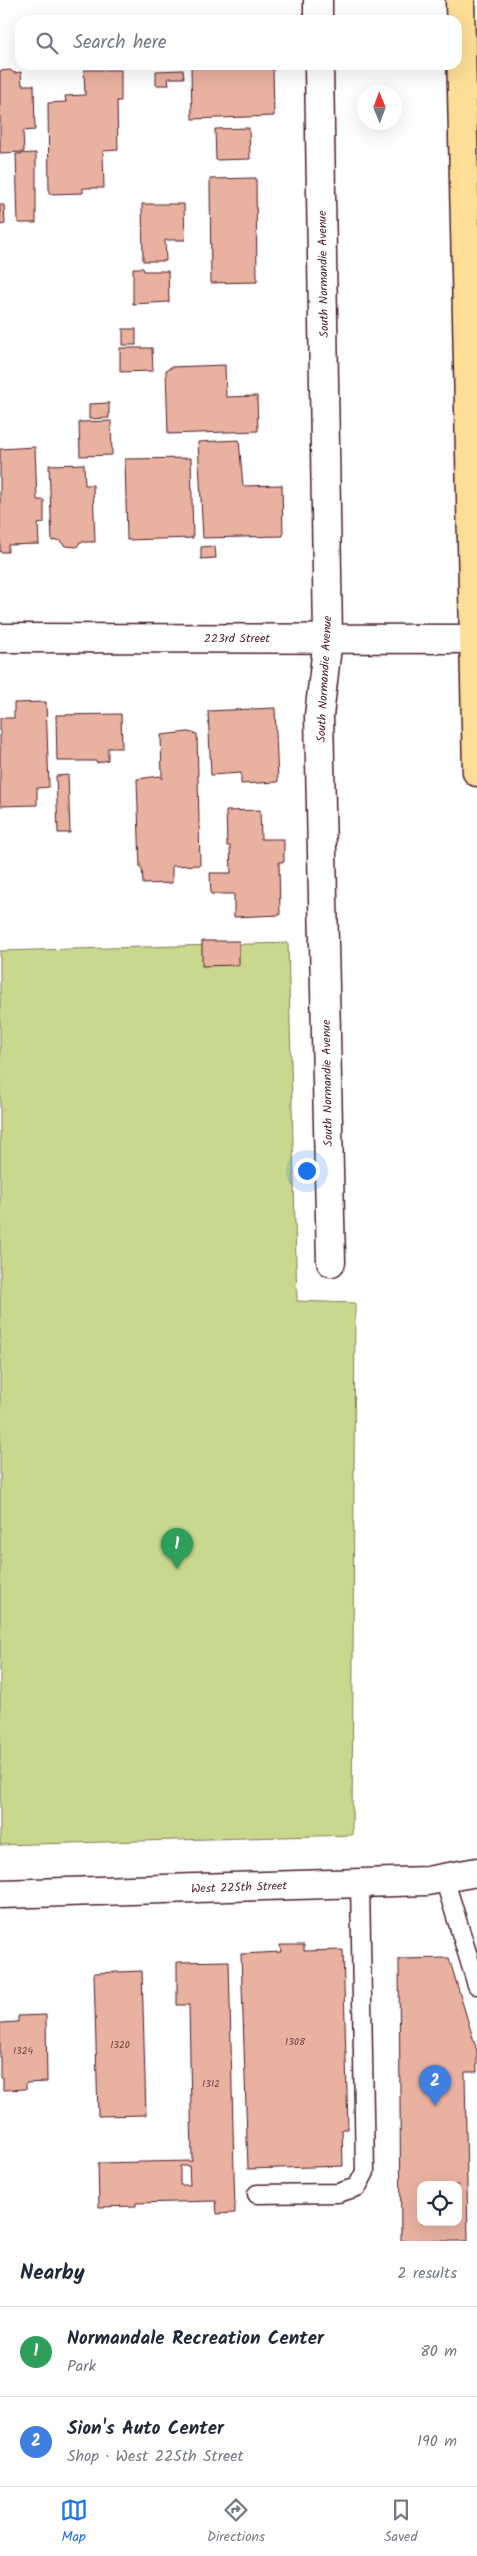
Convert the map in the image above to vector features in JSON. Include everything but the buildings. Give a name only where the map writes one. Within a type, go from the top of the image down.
[{"type":"main road","points":[[460,0],[461,15]]},
{"type":"main road","points":[[462,38],[470,189],[477,772]]},
{"type":"street","points":[[318,0],[318,15]]},
{"type":"street","name":"South Normandie Avenue","points":[[319,70],[328,638],[319,716],[331,1262]]},
{"type":"street","name":"223rd Street","points":[[0,638],[476,639]]},
{"type":"street","name":"West 225th Street","points":[[0,1894],[427,1881],[477,1872]]},
{"type":"lane","points":[[444,1878],[477,1985]]},
{"type":"lane","points":[[257,2194],[338,2193],[357,2187],[365,2172],[360,1883]]},
{"type":"green space","points":[[288,943],[297,1301],[355,1303],[352,1835],[0,1845],[0,951]]},
{"type":"place","name":"Normandale Recreation Center","points":[[177,1569]]},
{"type":"place","name":"Sion's Auto Center","points":[[435,2106]]}]
